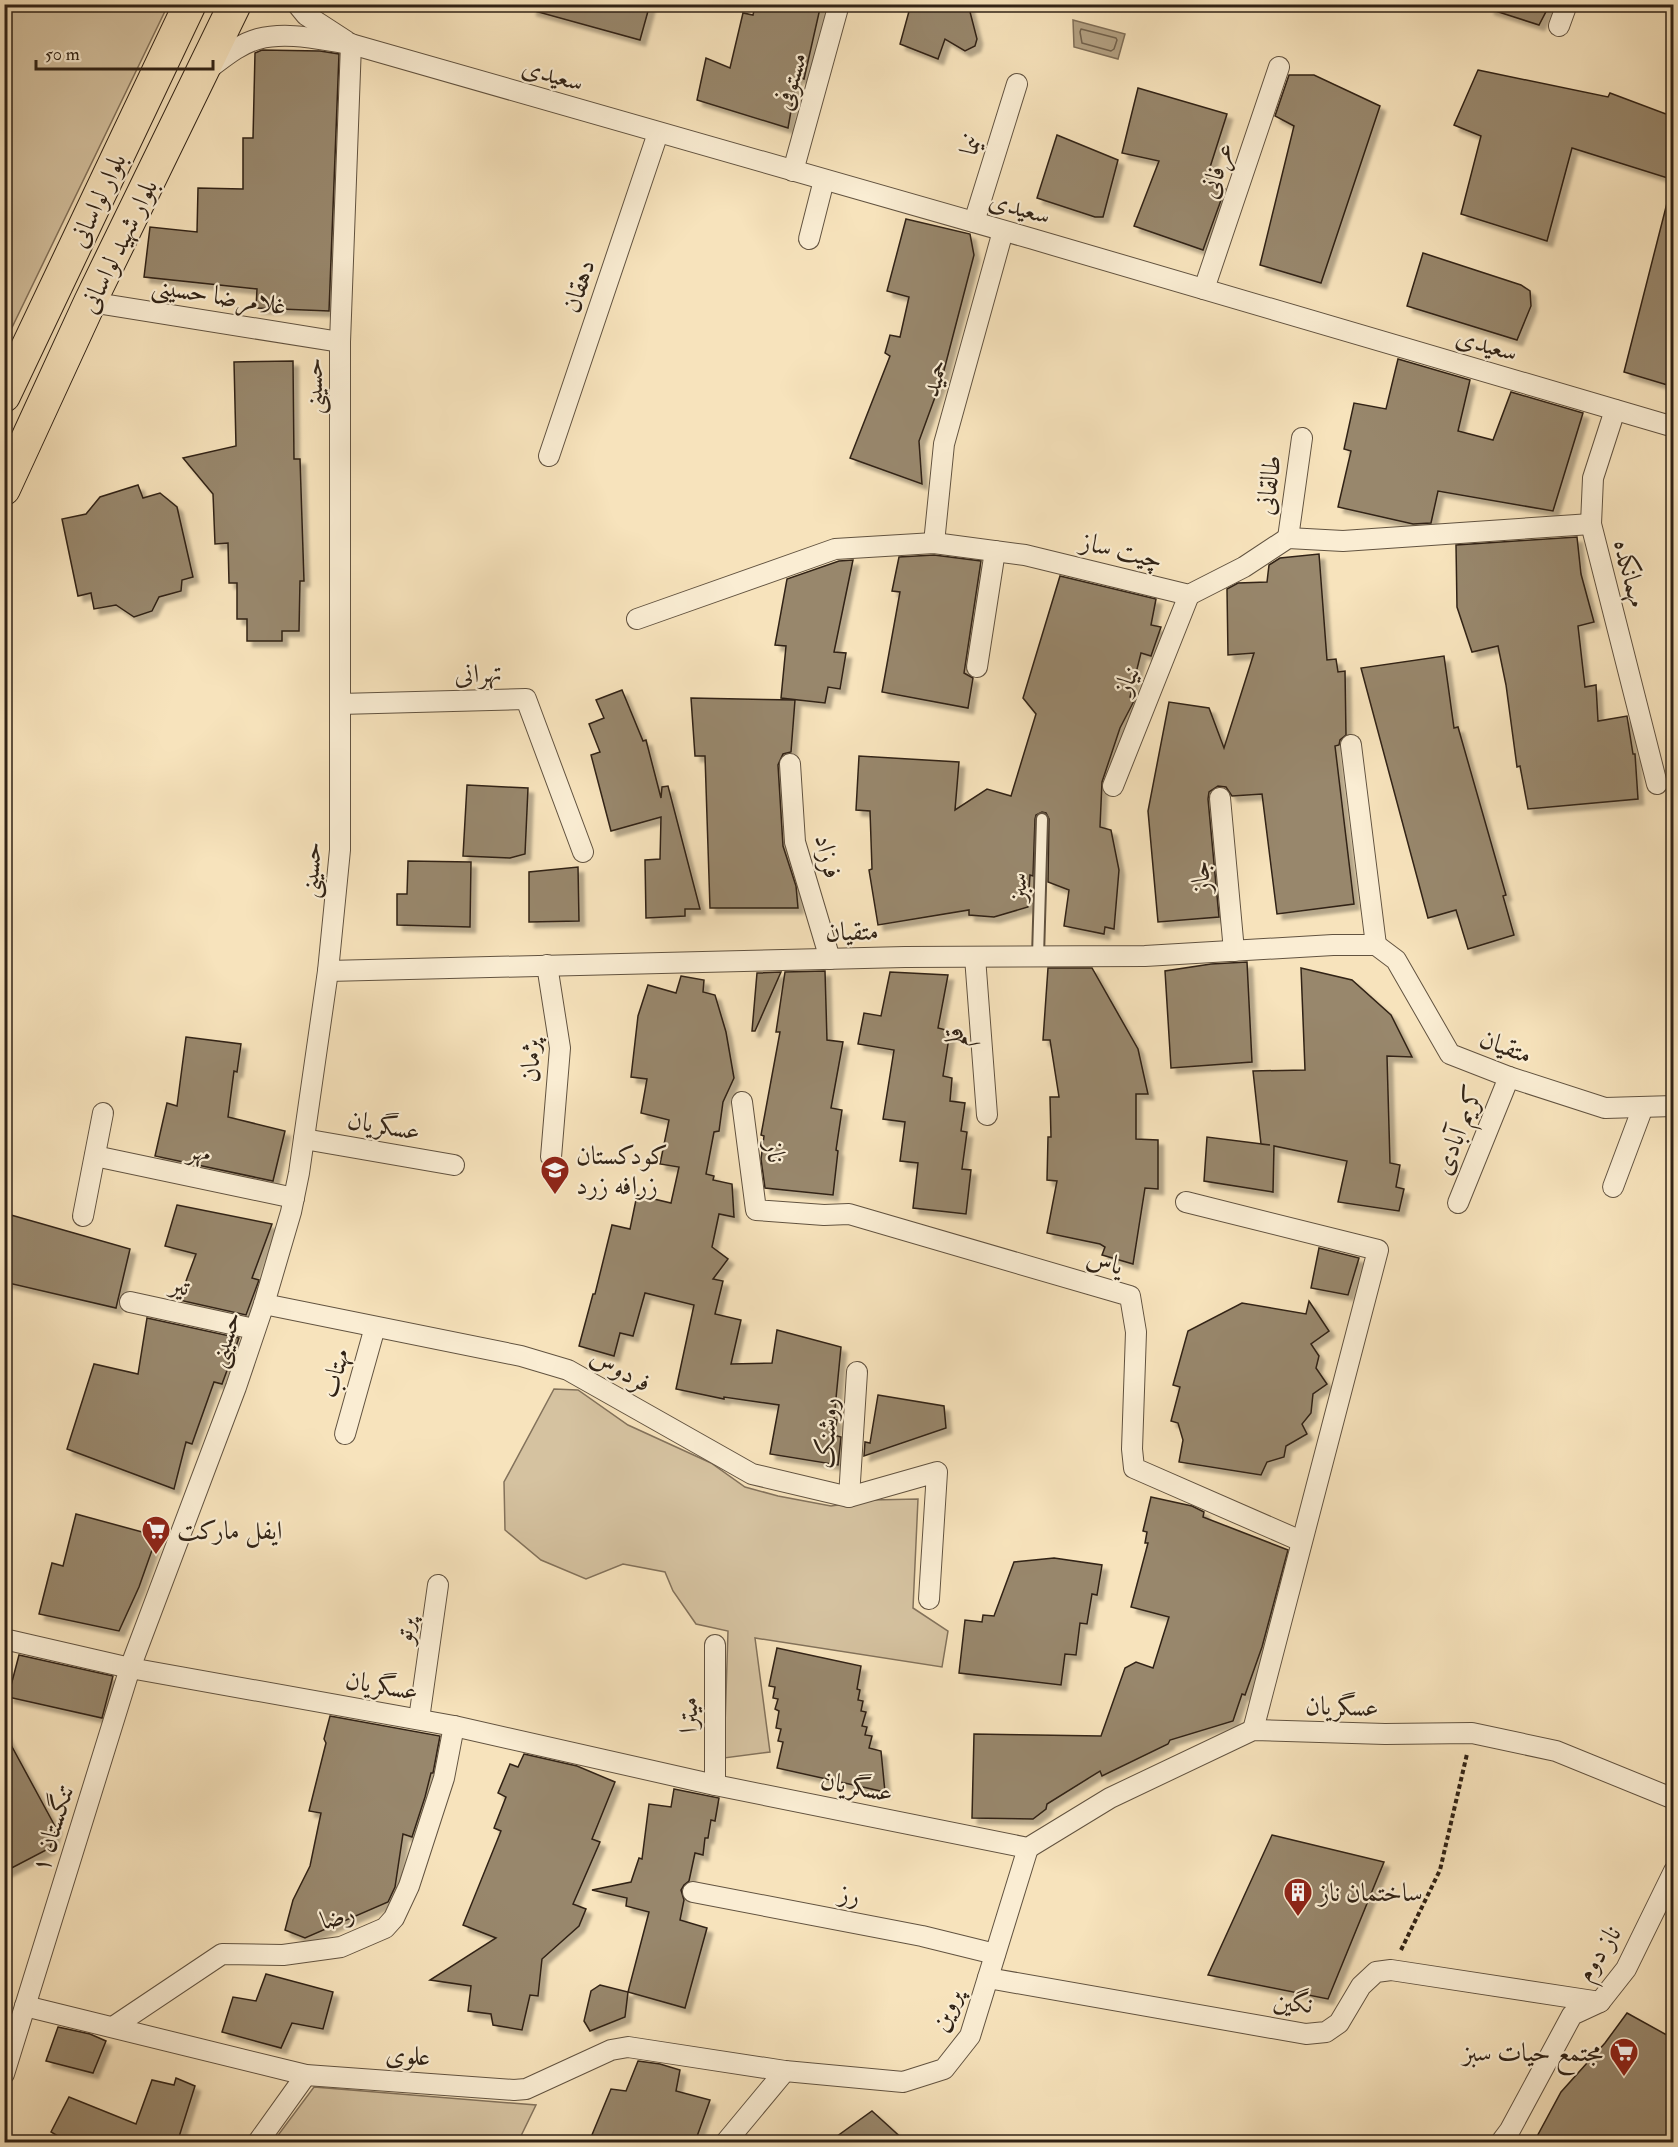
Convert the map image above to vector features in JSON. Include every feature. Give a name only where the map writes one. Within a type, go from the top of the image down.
[{"type":"main road","name":"بلوار لواسانی","points":[[4,396],[190,4]]},
{"type":"main road","name":"بلوار شهید لواسانی","points":[[4,489],[90,302],[235,4]]},
{"type":"street","name":"سعیدی","points":[[297,4],[306,15],[351,44]]},
{"type":"street","name":"مستوفی","points":[[793,171],[839,4]]},
{"type":"street","points":[[1559,26],[1567,4]]},
{"type":"street","name":"سعیدی","points":[[202,73],[232,51],[258,39],[291,36],[351,44],[974,222],[1674,427]]},
{"type":"street","name":"حسینی","points":[[130,1668],[236,1387],[264,1304],[294,1198],[328,971],[340,850],[340,342],[351,44]]},
{"type":"street","name":"عرفانی","points":[[1204,289],[1278,67]]},
{"type":"street","name":"نیما","points":[[974,222],[1017,84]]},
{"type":"street","name":"دهقان","points":[[549,456],[658,133]]},
{"type":"street","points":[[809,239],[824,180]]},
{"type":"street","name":"حمید","points":[[934,543],[944,444],[1004,231]]},
{"type":"street","name":"غلامرضا حسینی","points":[[90,302],[340,342]]},
{"type":"street","name":"مهمانکده","points":[[1615,410],[1593,478],[1591,524],[1657,784]]},
{"type":"street","name":"طالقانی","points":[[1288,538],[1302,438]]},
{"type":"street","points":[[1288,538],[1343,541],[1591,524]]},
{"type":"street","name":"چیت ساز","points":[[638,619],[835,549],[934,543],[1025,555],[1189,595],[1244,567],[1288,538]]},
{"type":"street","points":[[977,666],[995,551]]},
{"type":"street","name":"نیاز","points":[[1113,786],[1189,595]]},
{"type":"street","name":"تهرانی","points":[[340,704],[526,699],[583,852]]},
{"type":"street","points":[[1351,745],[1376,945]]},
{"type":"street","name":"فرزاد","points":[[790,764],[795,842],[830,959]]},
{"type":"street","name":"جاز","points":[[1220,798],[1234,951]]},
{"type":"street","name":"متقیان","points":[[328,971],[830,959],[1145,956],[1334,945],[1376,945],[1396,960],[1450,1054],[1509,1077],[1605,1108],[1674,1106]]},
{"type":"street","name":"قلم","points":[[975,957],[987,1115]]},
{"type":"street","name":"پژمان","points":[[548,965],[560,1048],[551,1157]]},
{"type":"street","name":"کریم آبادی","points":[[1458,1203],[1509,1077]]},
{"type":"street","name":"ناز","points":[[742,1102],[756,1210]]},
{"type":"street","points":[[1613,1187],[1643,1107]]},
{"type":"street","points":[[82,1216],[103,1113]]},
{"type":"street","name":"عسگریان","points":[[304,1139],[454,1165]]},
{"type":"street","name":"مهر","points":[[94,1156],[294,1198]]},
{"type":"street","points":[[1186,1202],[1378,1250],[1253,1730]]},
{"type":"street","name":"یاس","points":[[756,1210],[824,1215],[849,1214],[1130,1296],[1136,1332],[1132,1449],[1134,1468],[1301,1541]]},
{"type":"street","name":"تیر","points":[[130,1302],[254,1329]]},
{"type":"street","name":"فردوس","points":[[264,1304],[521,1356],[568,1370],[752,1474],[849,1497],[937,1472],[929,1599]]},
{"type":"street","name":"مهتاب","points":[[345,1434],[375,1327]]},
{"type":"street","name":"روشنک","points":[[849,1497],[857,1372]]},
{"type":"street","name":"پرتو","points":[[419,1719],[438,1585]]},
{"type":"street","name":"عسگریان","points":[[4,1639],[130,1668],[454,1726],[715,1785],[1028,1848],[1110,1798],[1253,1730],[1384,1734],[1472,1732],[1556,1751],[1674,1798]]},
{"type":"street","name":"میترا","points":[[715,1645],[715,1785]]},
{"type":"street","name":"تنگستان ۱","points":[[4,2074],[130,1668]]},
{"type":"street","name":"رضا","points":[[112,2027],[222,1954],[283,1955],[341,1947],[385,1928],[394,1918],[409,1886],[444,1778],[454,1726]]},
{"type":"street","name":"پروین","points":[[785,2071],[903,2082],[944,2069],[970,2036],[1028,1848]]},
{"type":"street","name":"ناز دوم","points":[[1501,2142],[1510,2130],[1572,2015],[1600,2002],[1626,1969],[1674,1871]]},
{"type":"street","name":"رز","points":[[693,1892],[922,1936],[995,1954]]},
{"type":"street","points":[[1391,1970],[1600,2002]]},
{"type":"street","name":"نگین","points":[[988,1978],[1306,2034],[1326,2032],[1339,2023],[1360,1986],[1376,1972],[1391,1970]]},
{"type":"street","name":"علوی","points":[[25,2006],[306,2075],[526,2090],[611,2050],[628,2047],[785,2071]]},
{"type":"street","points":[[726,2142],[785,2071]]},
{"type":"street","points":[[258,2142],[306,2075]]},
{"type":"lane","name":"سبز","points":[[1038,956],[1042,819]]},
{"type":"path","points":[[1391,1970],[1440,1870],[1472,1732]]},
{"type":"shaded area","points":[[4,5],[168,5],[5,342]]},
{"type":"shaded area","points":[[554,1389],[578,1390],[628,1425],[711,1463],[745,1487],[831,1506],[871,1500],[918,1499],[913,1608],[948,1631],[942,1667],[755,1638],[770,1752],[724,1758],[728,1631],[696,1624],[673,1591],[665,1572],[623,1564],[586,1579],[541,1560],[505,1530],[504,1482]]},
{"type":"shaded area","points":[[314,2087],[536,2105],[518,2142],[273,2142]]},
{"type":"water","points":[[1073,20],[1125,34],[1118,59],[1074,47]]},
{"type":"building","points":[[532,4],[650,4],[640,40],[531,10]]},
{"type":"building","points":[[775,4],[821,4],[804,79],[797,77],[788,128],[697,100],[706,58],[730,68],[743,13],[753,15],[755,6],[773,11]]},
{"type":"building","points":[[911,4],[968,4],[977,39],[975,46],[965,51],[945,39],[938,59],[900,44]]},
{"type":"building","points":[[1489,4],[1550,4],[1539,25],[1489,9]]},
{"type":"building","points":[[262,50],[320,51],[339,54],[329,311],[256,308],[257,289],[144,277],[150,227],[197,232],[198,188],[243,189],[243,138],[253,138],[255,53]]},
{"type":"building","points":[[1478,70],[1608,97],[1610,93],[1674,117],[1674,180],[1572,148],[1547,241],[1461,214],[1481,136],[1454,125]]},
{"type":"building","points":[[1289,75],[1314,75],[1380,106],[1321,283],[1260,265],[1294,126],[1275,116]]},
{"type":"building","points":[[1138,88],[1227,114],[1205,183],[1225,189],[1203,250],[1134,226],[1159,161],[1122,153]]},
{"type":"building","points":[[1057,135],[1118,160],[1103,217],[1095,217],[1037,198]]},
{"type":"building","points":[[1667,203],[1674,203],[1674,387],[1624,372]]},
{"type":"building","points":[[906,219],[970,234],[974,255],[942,378],[919,441],[922,484],[850,458],[890,356],[885,353],[890,335],[900,337],[909,297],[887,291]]},
{"type":"building","points":[[1423,253],[1521,285],[1530,291],[1531,306],[1517,340],[1407,306]]},
{"type":"building","points":[[1398,359],[1470,380],[1458,431],[1493,440],[1511,392],[1583,413],[1553,511],[1438,491],[1431,523],[1413,524],[1338,507],[1351,451],[1344,449],[1354,403],[1386,409]]},
{"type":"building","points":[[293,361],[294,459],[300,459],[304,581],[300,581],[299,631],[282,631],[282,641],[247,641],[247,619],[237,619],[237,583],[229,583],[228,543],[215,544],[213,494],[183,458],[236,446],[234,362]]},
{"type":"building","points":[[138,485],[143,498],[160,493],[177,507],[193,577],[182,580],[181,591],[159,597],[152,611],[134,617],[116,605],[94,609],[91,593],[78,596],[62,519],[86,514],[100,497]]},
{"type":"building","points":[[1577,537],[1581,574],[1594,622],[1578,626],[1585,687],[1596,685],[1598,721],[1627,716],[1633,754],[1635,754],[1638,799],[1528,809],[1520,766],[1517,767],[1506,685],[1498,646],[1472,652],[1457,607],[1456,545]]},
{"type":"building","points":[[1319,554],[1327,660],[1336,659],[1338,672],[1345,671],[1346,735],[1340,740],[1339,745],[1335,746],[1354,904],[1277,914],[1262,794],[1232,796],[1226,787],[1218,786],[1209,792],[1208,799],[1219,917],[1158,922],[1148,811],[1169,702],[1209,708],[1224,748],[1254,653],[1228,655],[1227,589],[1238,583],[1267,582],[1269,565],[1280,558]]},
{"type":"building","points":[[934,555],[981,561],[964,673],[973,678],[968,708],[882,692],[900,592],[892,591],[899,557]]},
{"type":"building","points":[[853,560],[834,652],[846,653],[840,689],[828,687],[825,703],[781,698],[786,646],[775,645],[787,579],[839,561]]},
{"type":"building","points":[[1060,576],[1156,599],[1151,625],[1161,627],[1151,656],[1141,653],[1130,697],[1135,699],[1120,728],[1102,782],[1100,827],[1111,830],[1119,870],[1114,929],[1105,927],[1104,934],[1064,926],[1069,890],[1048,882],[1049,819],[1046,813],[1042,812],[1036,815],[1035,819],[1033,876],[1030,875],[1028,907],[994,917],[969,915],[969,910],[878,925],[869,870],[872,869],[870,811],[856,810],[859,756],[959,762],[955,810],[987,789],[1011,796],[1036,714],[1023,698]]},
{"type":"building","points":[[1444,656],[1454,728],[1458,727],[1506,895],[1503,896],[1514,935],[1468,949],[1456,910],[1428,918],[1361,668]]},
{"type":"building","points":[[622,690],[643,741],[646,740],[661,798],[662,787],[668,786],[700,909],[685,909],[685,916],[646,918],[645,860],[660,859],[661,817],[611,831],[591,755],[600,752],[589,724],[604,718],[596,700]]},
{"type":"building","points":[[691,698],[795,700],[791,752],[783,754],[778,765],[783,846],[796,886],[798,908],[710,908],[705,756],[695,756]]},
{"type":"building","points":[[467,785],[528,788],[525,854],[510,858],[463,856]]},
{"type":"building","points":[[408,861],[471,862],[470,927],[397,925],[397,894],[407,894]]},
{"type":"building","points":[[578,867],[579,921],[529,922],[529,872]]},
{"type":"building","points":[[1247,962],[1252,1062],[1171,1068],[1165,971],[1211,964]]},
{"type":"building","points":[[1048,968],[1092,968],[1138,1049],[1148,1094],[1136,1094],[1136,1139],[1158,1140],[1158,1189],[1145,1188],[1133,1264],[1102,1255],[1105,1247],[1100,1244],[1047,1233],[1057,1181],[1047,1180],[1048,1137],[1051,1137],[1050,1097],[1059,1097],[1050,1040],[1043,1040]]},
{"type":"building","points":[[1301,968],[1352,980],[1391,1015],[1412,1057],[1387,1056],[1390,1163],[1400,1165],[1396,1187],[1404,1189],[1399,1211],[1338,1202],[1347,1161],[1274,1146],[1273,1192],[1204,1181],[1207,1137],[1261,1144],[1253,1071],[1305,1070]]},
{"type":"building","points":[[825,971],[827,1040],[843,1042],[831,1108],[842,1110],[833,1195],[765,1188],[761,1159],[764,1136],[761,1135],[780,1032],[776,1032],[785,972]]},
{"type":"building","points":[[781,972],[755,1031],[752,1031],[757,973]]},
{"type":"building","points":[[890,972],[948,975],[938,1028],[950,1031],[943,1076],[952,1078],[950,1101],[965,1103],[961,1131],[967,1132],[962,1169],[971,1170],[966,1214],[913,1208],[918,1163],[900,1161],[905,1122],[883,1119],[894,1050],[858,1044],[864,1013],[881,1016]]},
{"type":"building","points":[[681,976],[704,980],[703,992],[715,995],[726,1032],[734,1078],[723,1102],[719,1131],[714,1132],[706,1174],[714,1176],[713,1180],[732,1184],[734,1217],[719,1214],[712,1247],[728,1259],[713,1279],[723,1281],[715,1314],[741,1320],[731,1364],[772,1363],[777,1330],[841,1347],[834,1419],[837,1420],[834,1435],[841,1437],[838,1465],[770,1454],[779,1405],[724,1397],[724,1399],[676,1389],[694,1305],[645,1293],[633,1336],[620,1333],[614,1356],[579,1346],[612,1225],[630,1229],[637,1195],[671,1203],[679,1167],[660,1164],[669,1120],[641,1113],[647,1079],[631,1077],[638,1016],[648,985],[676,993]]},
{"type":"building","points":[[186,1037],[241,1044],[237,1072],[234,1071],[228,1117],[285,1131],[273,1181],[155,1156],[167,1103],[177,1106]]},
{"type":"building","points":[[177,1205],[272,1224],[252,1278],[259,1280],[246,1315],[179,1300],[196,1254],[165,1246]]},
{"type":"building","points":[[4,1213],[130,1249],[116,1308],[4,1282]]},
{"type":"building","points":[[1319,1248],[1359,1258],[1348,1295],[1311,1288]]},
{"type":"building","points":[[1309,1301],[1329,1331],[1311,1344],[1319,1356],[1316,1368],[1327,1384],[1313,1394],[1311,1413],[1302,1424],[1307,1434],[1286,1446],[1284,1457],[1267,1462],[1261,1475],[1179,1462],[1183,1440],[1178,1423],[1171,1421],[1180,1387],[1173,1385],[1188,1331],[1242,1303],[1306,1314]]},
{"type":"building","points":[[147,1318],[239,1338],[222,1384],[214,1382],[192,1444],[186,1442],[174,1489],[67,1449],[94,1364],[138,1374]]},
{"type":"building","points":[[878,1395],[944,1406],[946,1428],[864,1456],[865,1442],[870,1443]]},
{"type":"building","points":[[1151,1497],[1192,1506],[1204,1512],[1203,1517],[1288,1550],[1262,1647],[1233,1721],[1170,1740],[1168,1744],[1102,1776],[1100,1771],[1047,1804],[1046,1809],[1033,1819],[972,1818],[974,1734],[1101,1736],[1125,1668],[1136,1662],[1153,1668],[1169,1617],[1131,1607],[1148,1543],[1145,1543],[1147,1532],[1143,1531]]},
{"type":"building","points":[[76,1514],[157,1536],[139,1587],[119,1631],[39,1614],[52,1563],[63,1566]]},
{"type":"building","points":[[1054,1558],[1102,1565],[1097,1595],[1092,1594],[1087,1624],[1080,1623],[1076,1655],[1065,1654],[1061,1685],[959,1673],[965,1620],[982,1622],[983,1615],[994,1616],[1014,1562]]},
{"type":"building","points":[[777,1648],[861,1666],[857,1689],[860,1690],[858,1700],[863,1701],[861,1711],[866,1712],[862,1726],[867,1727],[865,1735],[872,1736],[869,1748],[881,1751],[885,1792],[777,1768],[783,1742],[778,1741],[781,1729],[776,1728],[779,1711],[775,1709],[778,1699],[773,1698],[775,1687],[769,1686]]},
{"type":"building","points":[[19,1655],[113,1676],[102,1718],[8,1697]]},
{"type":"building","points":[[330,1716],[440,1736],[433,1773],[431,1773],[412,1837],[403,1834],[395,1887],[388,1902],[305,1938],[285,1930],[293,1900],[310,1866],[321,1813],[309,1811],[326,1743],[324,1739]]},
{"type":"building","points":[[4,1732],[56,1828],[50,1848],[4,1872]]},
{"type":"building","points":[[524,1754],[577,1766],[615,1782],[592,1839],[600,1842],[573,1904],[586,1909],[579,1926],[542,1959],[538,1996],[530,1995],[522,2030],[493,2025],[491,2014],[468,2011],[471,1986],[430,1980],[496,1938],[463,1925],[501,1831],[494,1828],[506,1797],[498,1793],[510,1764],[518,1767]]},
{"type":"building","points":[[674,1789],[719,1798],[715,1821],[711,1820],[708,1838],[705,1838],[703,1855],[695,1853],[689,1881],[681,1890],[684,1900],[680,1920],[707,1928],[685,2008],[628,1992],[649,1912],[626,1906],[627,1898],[592,1890],[631,1882],[639,1858],[642,1859],[649,1804],[671,1807]]},
{"type":"building","name":"ساختمان ناز","points":[[1272,1835],[1384,1862],[1328,1999],[1208,1975]]},
{"type":"building","points":[[266,1974],[333,1992],[323,2029],[292,2023],[281,2048],[222,2032],[233,1997],[256,2001]]},
{"type":"building","points":[[600,1985],[628,1992],[625,2017],[590,2031],[584,2021],[591,1991]]},
{"type":"building","name":"مجتمع حیات سبز","points":[[1627,2013],[1674,2039],[1674,2142],[1534,2142],[1561,2092],[1605,2043]]},
{"type":"building","points":[[58,2027],[90,2034],[106,2041],[93,2073],[46,2061]]},
{"type":"building","points":[[638,2061],[680,2070],[676,2091],[710,2100],[695,2142],[589,2142],[611,2089],[626,2091]]},
{"type":"building","points":[[176,2078],[195,2086],[178,2140],[180,2142],[68,2142],[51,2132],[69,2097],[136,2124],[152,2080],[174,2085]]},
{"type":"building","points":[[872,2111],[906,2142],[829,2142]]},
{"type":"place","name":"کودکستان زرافه زرد","points":[[555,1196]]},
{"type":"place","name":"ایفل مارکت","points":[[156,1556]]},
{"type":"place","name":"ساختمان ناز","points":[[1298,1918]]},
{"type":"place","name":"مجتمع حیات سبز","points":[[1624,2078]]}]
